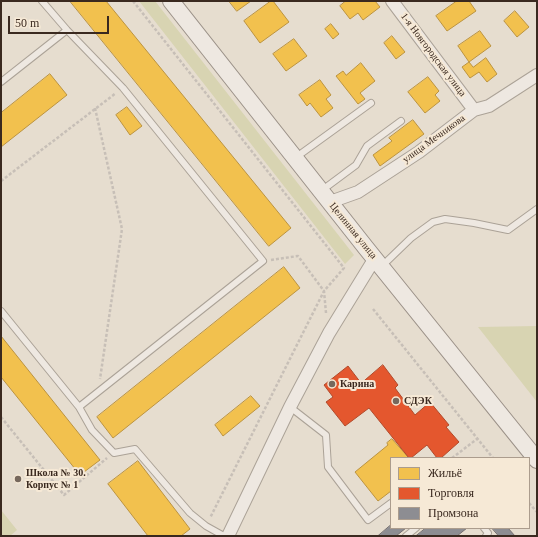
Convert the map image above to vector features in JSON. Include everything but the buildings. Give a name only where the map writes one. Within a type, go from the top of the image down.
[{"type":"main road","name":"Целинная улица","points":[[171,1],[537,460]]},
{"type":"street","name":"1-я Новгородская улица","points":[[392,1],[474,110]]},
{"type":"street","name":"улица Мечникова","points":[[325,196],[358,192],[420,152],[474,110],[489,106],[537,75]]},
{"type":"street","points":[[228,536],[290,407],[329,333],[378,262]]},
{"type":"lane","points":[[42,1],[67,30],[123,88],[263,261],[79,407]]},
{"type":"lane","points":[[1,82],[67,30]]},
{"type":"lane","points":[[295,158],[371,103]]},
{"type":"lane","points":[[325,196],[356,165],[367,146],[401,121]]},
{"type":"lane","points":[[378,262],[433,222],[445,219],[508,230],[537,209]]},
{"type":"lane","points":[[1,311],[79,407],[92,430],[114,453],[135,449],[190,514],[206,526],[224,536]]},
{"type":"lane","points":[[290,407],[326,435],[328,467],[368,520],[390,504]]},
{"type":"lane","points":[[406,536],[415,529]]},
{"type":"path","points":[[133,1],[344,268],[324,291],[206,526]]},
{"type":"path","points":[[1,181],[123,88]]},
{"type":"path","points":[[95,108],[122,229],[98,392]]},
{"type":"path","points":[[263,261],[298,256],[324,291]]},
{"type":"path","points":[[373,309],[492,457]]},
{"type":"path","points":[[1,417],[64,494],[114,453]]},
{"type":"path","points":[[453,457],[477,439]]},
{"type":"path","points":[[530,503],[537,512]]},
{"type":"shaded area","points":[[139,1],[155,1],[354,255],[345,264]]},
{"type":"shaded area","points":[[537,326],[537,402],[478,327]]},
{"type":"shaded area","points":[[1,510],[17,530],[10,536],[1,536]]},
{"type":"place","name":"Карина","points":[[332,384]]},
{"type":"place","name":"СДЭК","points":[[396,401]]},
{"type":"place","name":"Школа № 30. Корпус № 1","points":[[18,479]]}]
